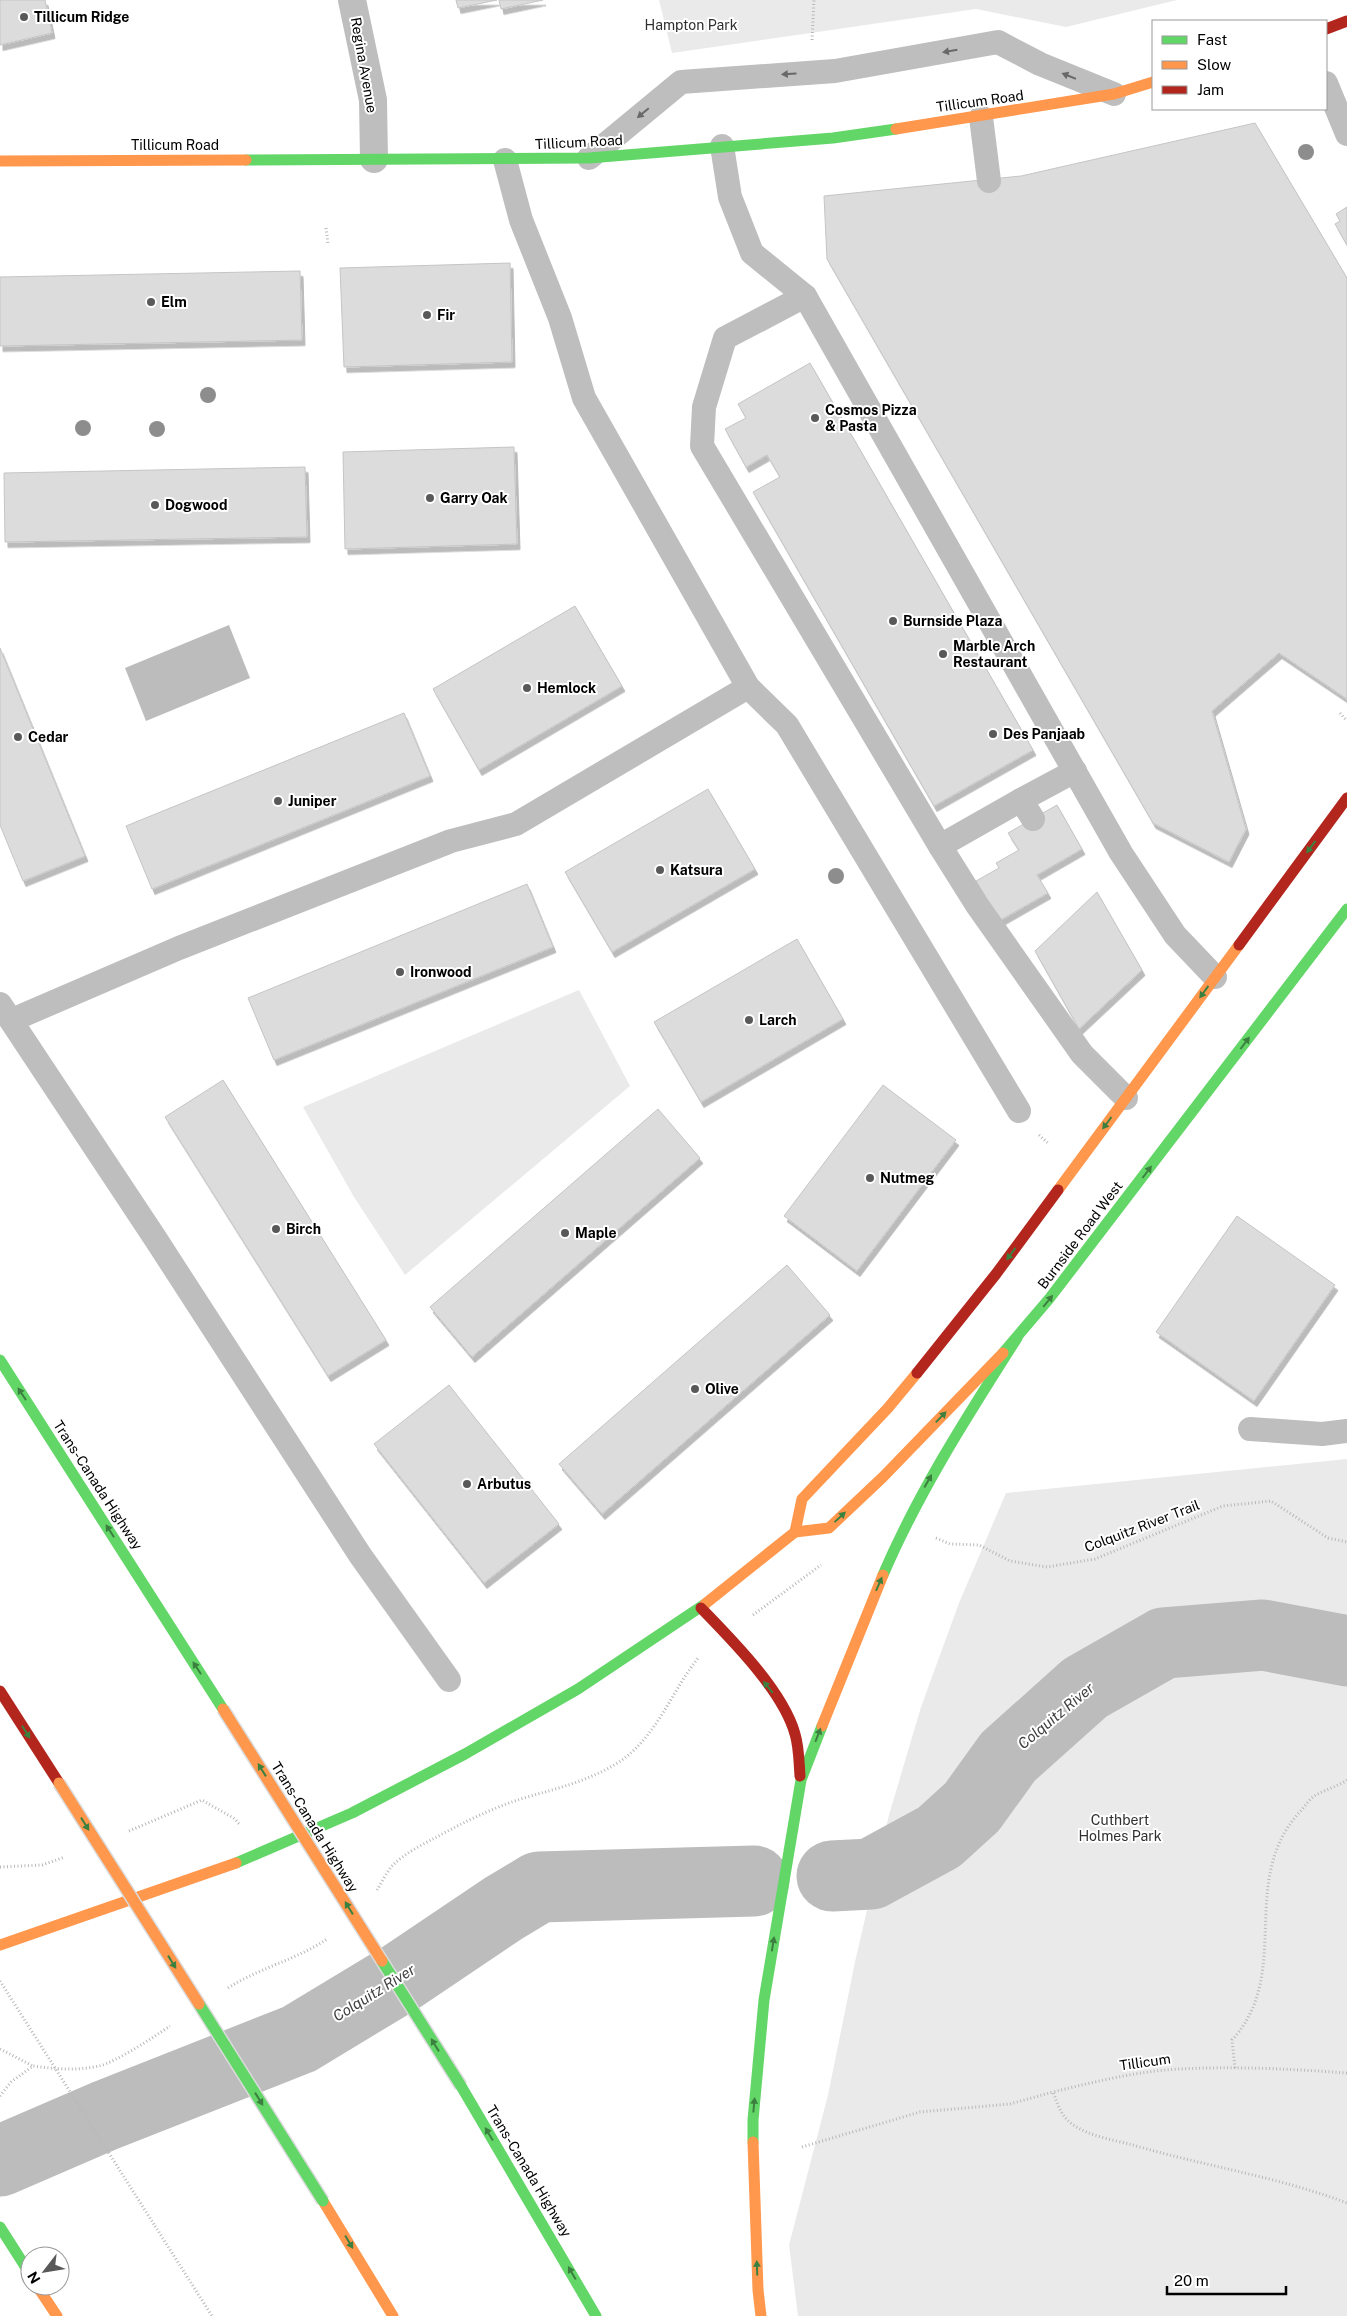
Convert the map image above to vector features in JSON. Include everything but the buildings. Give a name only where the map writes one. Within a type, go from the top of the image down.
[{"type":"main road","points":[[1327,29],[1347,21]]},
{"type":"main road","name":"Tillicum Road","points":[[0,161],[505,160],[589,158],[833,138],[981,117],[1114,94],[1152,82]]},
{"type":"main road","points":[[0,1945],[256,1855],[352,1813],[465,1754],[578,1689],[701,1608],[795,1532],[802,1499],[888,1408],[943,1342],[1215,977],[1345,807]]},
{"type":"main road","name":"Burnside Road West","points":[[795,1532],[829,1528],[883,1477],[1017,1338],[1050,1299],[1347,910]]},
{"type":"main road","points":[[1312,956],[1340,938]]},
{"type":"main road","points":[[761,2316],[752,2181],[753,2120],[764,2000],[801,1780],[862,1623],[905,1524],[948,1446],[1017,1338]]},
{"type":"main road","name":"Trans-Canada Highway","points":[[0,1360],[462,2086],[596,2316]]},
{"type":"main road","points":[[701,1608],[726,1635],[774,1694],[794,1728],[801,1780]]},
{"type":"main road","points":[[0,1691],[323,2201],[393,2316]]},
{"type":"main road","points":[[0,2228],[20,2258]]},
{"type":"main road","points":[[44,2296],[57,2316]]},
{"type":"street","name":"Regina Avenue","points":[[352,0],[373,100],[374,159]]},
{"type":"lane","points":[[589,158],[681,82],[835,70],[998,42],[1040,64],[1114,94]]},
{"type":"lane","points":[[1327,85],[1347,134]]},
{"type":"lane","points":[[981,117],[989,180]]},
{"type":"lane","points":[[722,146],[730,197],[752,253],[805,296],[1121,853],[1175,935],[1215,977]]},
{"type":"lane","points":[[505,160],[521,220],[560,318],[584,398],[748,687],[787,725],[1019,1111]]},
{"type":"lane","points":[[805,296],[726,338],[704,407],[702,446],[977,905],[1082,1054],[1126,1098]]},
{"type":"lane","points":[[449,1680],[360,1555],[6,1012],[179,948],[451,841],[516,824],[748,687]]},
{"type":"lane","points":[[940,846],[1027,810],[1075,771]]},
{"type":"lane","points":[[1250,1429],[1322,1434],[1347,1431]]},
{"type":"path","points":[[811,73],[814,0]]},
{"type":"path","points":[[326,228],[328,244]]},
{"type":"path","points":[[1340,713],[1347,721]]},
{"type":"path","name":"Colquitz River Trail","points":[[905,1524],[950,1544],[979,1545],[1010,1561],[1047,1567],[1095,1559],[1223,1506],[1271,1501],[1328,1538],[1347,1542]]},
{"type":"path","points":[[675,1690],[684,1675],[702,1653],[828,1560]]},
{"type":"path","points":[[1235,2068],[1232,2040],[1244,2026],[1260,1987],[1266,1945],[1266,1902],[1271,1863],[1285,1829],[1313,1797],[1347,1780]]},
{"type":"path","points":[[0,1980],[212,2316]]},
{"type":"path","points":[[0,2049],[33,2066]]},
{"type":"path","name":"Tillicum","points":[[802,2147],[920,2112],[1010,2104],[1115,2077],[1178,2069],[1235,2068],[1347,2073]]},
{"type":"path","points":[[0,2096],[11,2082]]},
{"type":"path","points":[[1053,2092],[1061,2113],[1073,2125],[1094,2134],[1174,2157],[1322,2194],[1347,2204]]},
{"type":"green space","name":"Hampton Park","points":[[659,0],[1177,0],[1066,27],[976,9],[672,53]]},
{"type":"green space","points":[[579,990],[630,1086],[405,1275],[354,1197],[303,1107]]},
{"type":"green space","name":"Cuthbert Holmes Park","points":[[1347,1459],[1347,2316],[798,2316],[789,2245],[828,2095],[855,1962],[889,1815],[921,1707],[959,1603],[1006,1493]]},
{"type":"shaded area","points":[[229,625],[250,678],[146,721],[125,668]]},
{"type":"waterway","name":"Colquitz River","points":[[832,1876],[871,1874],[939,1837],[972,1807],[1008,1757],[1085,1688],[1164,1643],[1263,1635],[1347,1651]]},
{"type":"waterway","name":"Colquitz River","points":[[0,2161],[104,2116],[299,2039],[400,1978],[504,1908],[539,1887],[754,1881]]},
{"type":"traffic: fast","points":[[246,160],[589,158],[833,138],[896,129]]},
{"type":"traffic: fast","points":[[1003,1353],[1049,1299],[1347,909]]},
{"type":"traffic: fast","points":[[883,1575],[928,1483],[1017,1338]]},
{"type":"traffic: fast","points":[[0,1360],[223,1709]]},
{"type":"traffic: fast","points":[[236,1863],[352,1813],[465,1754],[578,1689],[705,1604]]},
{"type":"traffic: fast","points":[[753,2142],[753,2120],[764,2000],[801,1780],[822,1726]]},
{"type":"traffic: fast","points":[[382,1961],[461,2086]]},
{"type":"traffic: fast","points":[[199,2004],[323,2201]]},
{"type":"traffic: fast","points":[[461,2086],[596,2316]]},
{"type":"traffic: fast","points":[[0,2227],[20,2258]]},
{"type":"traffic: slow","points":[[896,129],[1114,94],[1152,82]]},
{"type":"traffic: slow","points":[[0,161],[246,160]]},
{"type":"traffic: slow","points":[[1058,1190],[1239,945]]},
{"type":"traffic: slow","points":[[795,1532],[829,1528],[883,1477],[1003,1353]]},
{"type":"traffic: slow","points":[[705,1604],[795,1532],[802,1499],[888,1408],[917,1373]]},
{"type":"traffic: slow","points":[[822,1726],[883,1575]]},
{"type":"traffic: slow","points":[[223,1709],[382,1961]]},
{"type":"traffic: slow","points":[[59,1783],[199,2004]]},
{"type":"traffic: slow","points":[[0,1945],[236,1863]]},
{"type":"traffic: slow","points":[[753,2142],[758,2290],[761,2316]]},
{"type":"traffic: slow","points":[[323,2201],[393,2316]]},
{"type":"traffic: slow","points":[[44,2296],[57,2316]]},
{"type":"traffic: jam","points":[[1327,29],[1347,21]]},
{"type":"traffic: jam","points":[[1239,945],[1347,798]]},
{"type":"traffic: jam","points":[[917,1373],[996,1274],[1058,1190]]},
{"type":"traffic: jam","points":[[701,1608],[755,1667],[780,1701],[795,1734],[800,1776]]},
{"type":"traffic: jam","points":[[0,1691],[59,1783]]},
{"type":"place","name":"Tillicum Ridge","points":[[24,17]]},
{"type":"place","name":"Elm","points":[[151,302]]},
{"type":"place","name":"Fir","points":[[427,315]]},
{"type":"place","name":"Cosmos Pizza & Pasta","points":[[815,418]]},
{"type":"place","name":"Garry Oak","points":[[430,498]]},
{"type":"place","name":"Dogwood","points":[[155,505]]},
{"type":"place","name":"Burnside Plaza","points":[[893,621]]},
{"type":"place","name":"Marble Arch Restaurant","points":[[943,654]]},
{"type":"place","name":"Hemlock","points":[[527,688]]},
{"type":"place","name":"Des Panjaab","points":[[993,734]]},
{"type":"place","name":"Cedar","points":[[18,737]]},
{"type":"place","name":"Juniper","points":[[278,801]]},
{"type":"place","name":"Katsura","points":[[660,870]]},
{"type":"place","name":"Ironwood","points":[[400,972]]},
{"type":"place","name":"Larch","points":[[749,1020]]},
{"type":"place","name":"Nutmeg","points":[[870,1178]]},
{"type":"place","name":"Birch","points":[[276,1229]]},
{"type":"place","name":"Maple","points":[[565,1233]]},
{"type":"place","name":"Olive","points":[[695,1389]]},
{"type":"place","name":"Arbutus","points":[[467,1484]]}]
